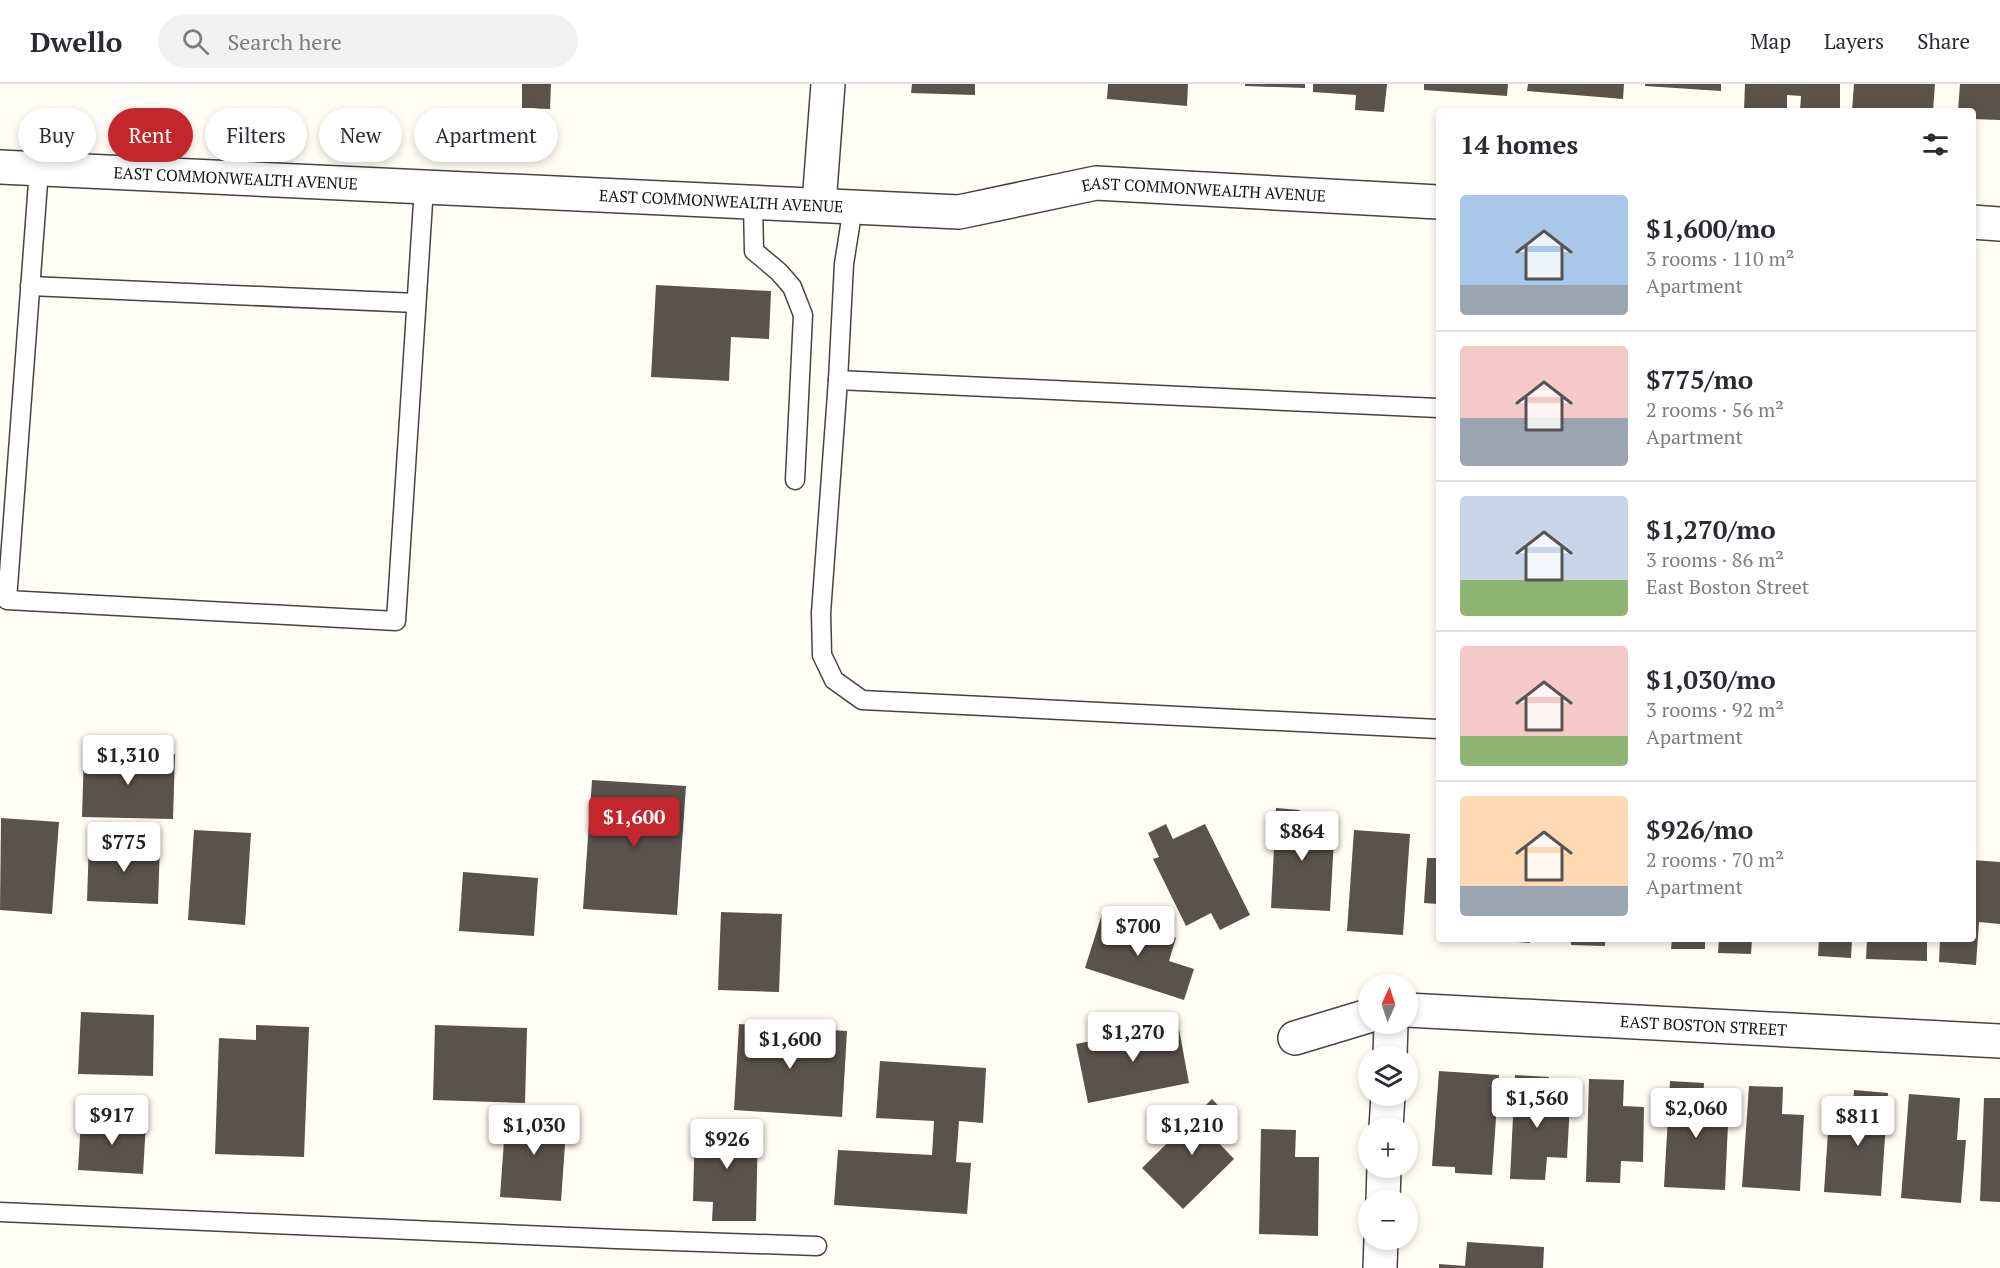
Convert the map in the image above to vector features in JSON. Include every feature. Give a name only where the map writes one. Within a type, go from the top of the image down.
[{"type":"street","points":[[819,204],[828,84]]},
{"type":"street","name":"EAST COMMONWEALTH AVENUE","points":[[0,167],[958,212],[1096,183],[1436,202]]},
{"type":"street","points":[[1976,222],[2000,224]]},
{"type":"street","name":"EAST BOSTON STREET","points":[[1418,1011],[2000,1041]]},
{"type":"street","points":[[1295,1038],[1358,1019]]},
{"type":"street","points":[[1380,1268],[1381,1250]]},
{"type":"lane","points":[[39,169],[7,600],[396,621],[424,187]]},
{"type":"lane","points":[[753,203],[753,251],[779,272],[792,288],[803,315],[795,480]]},
{"type":"lane","points":[[853,207],[844,264],[821,613],[822,655],[834,680],[862,700],[1436,729]]},
{"type":"lane","points":[[30,286],[416,303]]},
{"type":"lane","points":[[838,380],[1436,408]]},
{"type":"lane","points":[[0,1212],[817,1246]]},
{"type":"building","points":[[522,84],[551,84],[550,108],[522,108]]},
{"type":"building","points":[[912,84],[975,84],[975,95],[911,93]]},
{"type":"building","points":[[1108,84],[1188,84],[1187,106],[1107,99]]},
{"type":"building","points":[[1245,84],[1305,84],[1305,88],[1245,86]]},
{"type":"building","points":[[1313,84],[1387,84],[1384,112],[1355,110],[1356,95],[1313,92]]},
{"type":"building","points":[[1424,84],[1508,84],[1507,96],[1424,90]]},
{"type":"building","points":[[1528,84],[1624,84],[1623,99],[1527,91]]},
{"type":"building","points":[[1645,84],[1721,84],[1721,91],[1645,86]]},
{"type":"building","points":[[1745,84],[1840,84],[1840,108],[1800,108],[1801,96],[1787,95],[1787,108],[1744,108]]},
{"type":"building","points":[[1854,84],[1935,84],[1933,108],[1852,108]]},
{"type":"building","points":[[1960,84],[2000,84],[2000,120],[1976,119],[1976,108],[1958,108]]},
{"type":"building","points":[[656,285],[771,291],[769,339],[731,337],[729,381],[651,377]]},
{"type":"building","points":[[84,752],[175,754],[173,819],[82,817]]},
{"type":"building","points":[[592,780],[686,786],[677,915],[583,909]]},
{"type":"building","points":[[1276,808],[1300,810],[1299,819],[1335,821],[1330,911],[1271,908]]},
{"type":"building","points":[[1,818],[59,822],[52,914],[0,910]]},
{"type":"building","points":[[1166,824],[1173,839],[1205,824],[1250,915],[1220,930],[1211,913],[1186,926],[1153,859],[1159,857],[1148,833]]},
{"type":"building","points":[[194,830],[251,833],[245,925],[188,920]]},
{"type":"building","points":[[1354,830],[1410,834],[1403,935],[1347,931]]},
{"type":"building","points":[[89,841],[160,844],[158,904],[87,901]]},
{"type":"building","points":[[1427,858],[1436,858],[1436,904],[1424,903]]},
{"type":"building","points":[[1976,860],[2000,862],[2000,924],[1979,922],[1976,965],[1939,962],[1940,942],[1976,942]]},
{"type":"building","points":[[463,872],[538,878],[534,936],[459,931]]},
{"type":"building","points":[[721,912],[782,914],[779,992],[718,990]]},
{"type":"building","points":[[1102,914],[1176,938],[1169,961],[1194,969],[1184,1000],[1085,968]]},
{"type":"building","points":[[1571,942],[1605,942],[1605,946],[1571,945]]},
{"type":"building","points":[[1672,942],[1705,942],[1705,949],[1671,949]]},
{"type":"building","points":[[1719,942],[1752,942],[1751,954],[1718,953]]},
{"type":"building","points":[[1819,942],[1852,942],[1851,958],[1818,956]]},
{"type":"building","points":[[1867,942],[1927,942],[1927,961],[1866,959]]},
{"type":"building","points":[[81,1012],[154,1015],[153,1076],[78,1074]]},
{"type":"building","points":[[739,1024],[847,1031],[842,1117],[734,1110]]},
{"type":"building","points":[[1178,1024],[1189,1083],[1088,1103],[1076,1044]]},
{"type":"building","points":[[256,1025],[309,1027],[304,1157],[215,1154],[219,1038],[256,1040]]},
{"type":"building","points":[[435,1025],[527,1028],[525,1103],[433,1100]]},
{"type":"building","points":[[880,1061],[986,1068],[983,1123],[959,1121],[956,1162],[971,1163],[967,1214],[834,1205],[838,1150],[932,1155],[934,1121],[876,1118]]},
{"type":"building","points":[[1439,1071],[1499,1075],[1492,1175],[1455,1173],[1455,1167],[1432,1166]]},
{"type":"building","points":[[1515,1075],[1549,1077],[1547,1102],[1570,1103],[1567,1158],[1547,1157],[1545,1180],[1510,1179]]},
{"type":"building","points":[[1589,1079],[1624,1080],[1623,1106],[1644,1107],[1643,1162],[1621,1161],[1620,1183],[1586,1182]]},
{"type":"building","points":[[1670,1081],[1704,1083],[1703,1101],[1729,1102],[1725,1190],[1664,1187]]},
{"type":"building","points":[[1749,1086],[1783,1087],[1782,1114],[1804,1115],[1800,1191],[1742,1187]]},
{"type":"building","points":[[1854,1090],[1888,1093],[1881,1196],[1824,1192],[1829,1117],[1852,1118]]},
{"type":"building","points":[[1909,1094],[1960,1098],[1957,1140],[1966,1140],[1961,1203],[1901,1198]]},
{"type":"building","points":[[1984,1098],[2000,1098],[2000,1202],[1980,1201]]},
{"type":"building","points":[[1212,1099],[1234,1122],[1216,1140],[1234,1159],[1183,1209],[1142,1168]]},
{"type":"building","points":[[506,1112],[567,1116],[561,1201],[500,1197]]},
{"type":"building","points":[[81,1119],[146,1123],[143,1174],[78,1170]]},
{"type":"building","points":[[695,1124],[758,1125],[756,1221],[712,1221],[713,1202],[693,1201]]},
{"type":"building","points":[[1261,1129],[1296,1130],[1295,1157],[1319,1157],[1318,1236],[1259,1234]]},
{"type":"building","points":[[1467,1242],[1544,1247],[1543,1268],[1439,1268],[1439,1264],[1465,1266]]}]
